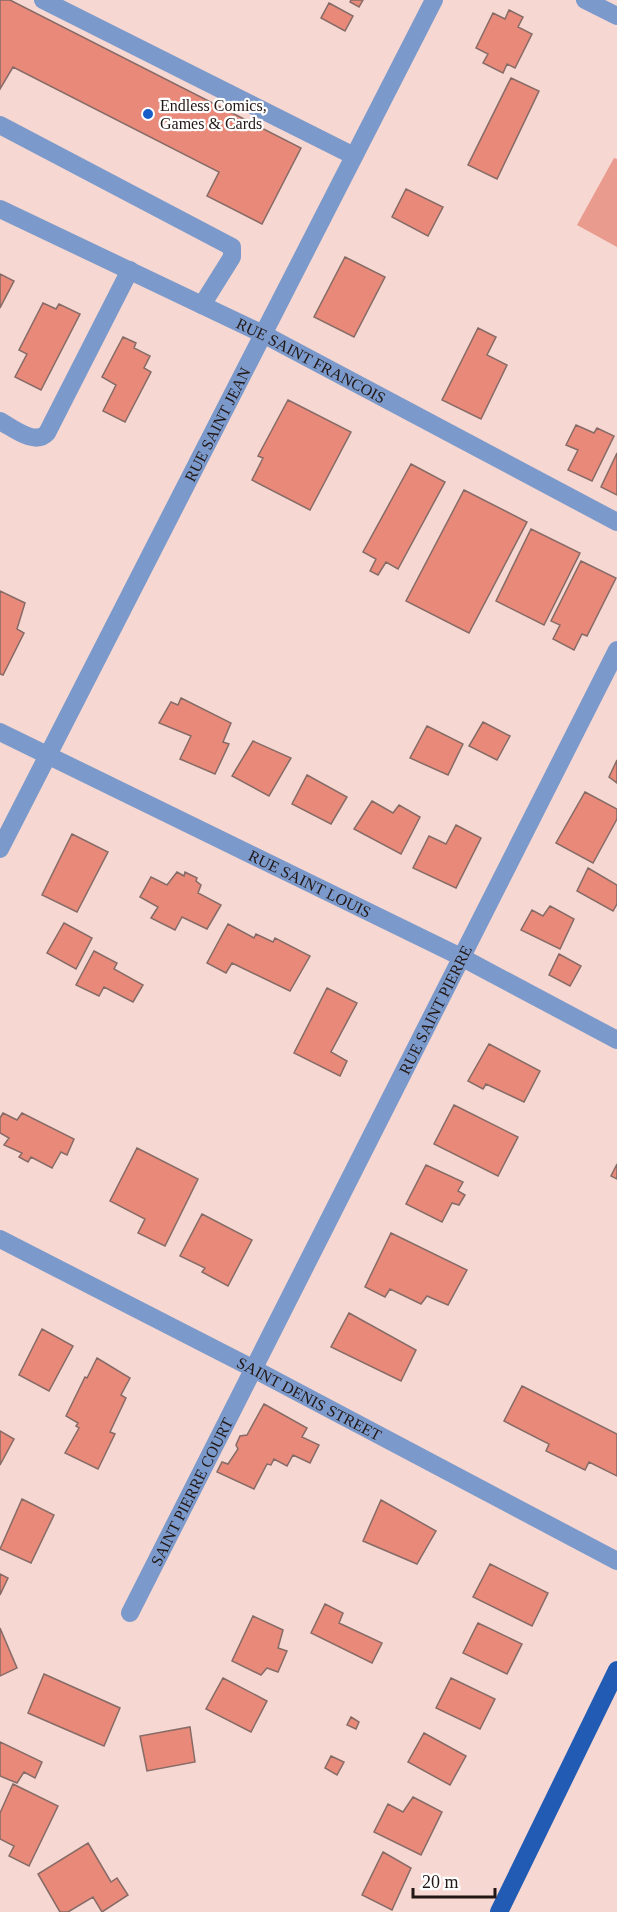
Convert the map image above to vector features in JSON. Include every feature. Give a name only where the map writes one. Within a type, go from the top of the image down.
[{"type":"main road","points":[[499,1912],[617,1670]]},
{"type":"street","points":[[43,0],[354,156]]},
{"type":"street","name":"RUE SAINT JEAN","points":[[0,849],[434,0]]},
{"type":"street","points":[[585,0],[617,16]]},
{"type":"street","points":[[0,125],[232,247],[232,257],[202,305]]},
{"type":"street","name":"RUE SAINT FRANCOIS","points":[[0,208],[263,334],[617,522]]},
{"type":"street","points":[[0,421],[35,439],[43,438],[130,270]]},
{"type":"street","name":"RUE SAINT PIERRE","points":[[254,1369],[617,650]]},
{"type":"street","name":"RUE SAINT LOUIS","points":[[0,732],[461,957],[617,1040]]},
{"type":"street","name":"SAINT DENIS STREET","points":[[0,1239],[254,1369],[617,1561]]},
{"type":"street","name":"SAINT PIERRE COURT","points":[[130,1613],[254,1369]]},
{"type":"shaded area","points":[[614,158],[617,159],[617,247],[577,225]]},
{"type":"building","points":[[0,0],[10,0],[301,148],[262,224],[207,196],[219,172],[13,67],[0,89]]},
{"type":"building","points":[[351,0],[363,0],[359,7],[350,2]]},
{"type":"building","points":[[329,3],[353,16],[345,31],[321,18]]},
{"type":"building","points":[[509,10],[523,17],[518,27],[532,34],[515,68],[507,64],[503,73],[483,63],[488,54],[476,48],[493,13],[505,19]]},
{"type":"building","points":[[511,78],[539,91],[497,179],[468,165]]},
{"type":"building","points":[[406,189],[443,207],[428,236],[392,217]]},
{"type":"building","points":[[345,257],[385,277],[354,337],[314,317]]},
{"type":"building","points":[[0,274],[14,281],[0,308]]},
{"type":"building","points":[[43,303],[56,309],[59,304],[80,314],[41,390],[15,377],[27,354],[19,350]]},
{"type":"building","points":[[478,328],[496,337],[487,355],[507,365],[481,419],[442,400]]},
{"type":"building","points":[[123,337],[136,343],[134,348],[150,356],[144,368],[151,372],[125,422],[103,411],[116,385],[102,377]]},
{"type":"building","points":[[288,400],[351,432],[310,510],[252,480],[263,458],[258,456]]},
{"type":"building","points":[[576,425],[594,433],[597,428],[614,436],[592,481],[568,470],[578,450],[566,445]]},
{"type":"building","points":[[617,453],[617,495],[601,487]]},
{"type":"building","points":[[411,464],[445,482],[398,569],[386,562],[378,575],[370,571],[376,559],[363,552]]},
{"type":"building","points":[[464,490],[527,522],[469,633],[406,601]]},
{"type":"building","points":[[531,529],[580,553],[544,625],[496,601]]},
{"type":"building","points":[[581,561],[616,578],[587,636],[582,634],[574,650],[553,639],[560,625],[551,621]]},
{"type":"building","points":[[0,591],[25,603],[17,629],[24,633],[3,675],[0,674]]},
{"type":"building","points":[[181,698],[231,723],[223,742],[229,744],[215,774],[180,759],[191,736],[159,723],[171,702],[178,705]]},
{"type":"building","points":[[483,722],[510,736],[497,760],[469,746]]},
{"type":"building","points":[[427,726],[463,744],[448,775],[410,758]]},
{"type":"building","points":[[253,741],[291,758],[269,796],[232,776]]},
{"type":"building","points":[[617,760],[617,783],[609,777]]},
{"type":"building","points":[[307,775],[347,797],[331,824],[292,804]]},
{"type":"building","points":[[585,792],[617,809],[617,819],[593,863],[556,843]]},
{"type":"building","points":[[372,801],[393,813],[399,805],[420,817],[401,854],[354,829]]},
{"type":"building","points":[[456,825],[481,838],[456,888],[413,868],[429,836],[446,844]]},
{"type":"building","points":[[72,834],[108,852],[77,912],[42,895]]},
{"type":"building","points":[[588,868],[617,885],[617,904],[613,911],[577,891]]},
{"type":"building","points":[[177,872],[184,876],[185,872],[197,878],[196,881],[201,885],[198,893],[221,905],[207,929],[182,917],[175,930],[151,918],[158,907],[140,897],[151,877],[167,885]]},
{"type":"building","points":[[550,906],[574,919],[560,949],[521,930],[532,910],[543,916]]},
{"type":"building","points":[[64,923],[92,938],[76,969],[47,953]]},
{"type":"building","points":[[228,924],[254,938],[256,934],[273,942],[275,938],[310,956],[290,991],[232,963],[226,973],[207,963]]},
{"type":"building","points":[[94,951],[117,963],[114,969],[143,985],[133,1002],[104,987],[99,996],[76,985]]},
{"type":"building","points":[[559,954],[581,966],[570,986],[549,975]]},
{"type":"building","points":[[327,988],[357,1003],[331,1052],[347,1061],[340,1076],[294,1053]]},
{"type":"building","points":[[489,1044],[540,1071],[524,1102],[486,1084],[483,1089],[468,1081]]},
{"type":"building","points":[[454,1105],[518,1137],[498,1176],[434,1144]]},
{"type":"building","points":[[3,1113],[17,1120],[22,1113],[74,1139],[67,1155],[61,1152],[52,1168],[31,1157],[28,1162],[19,1157],[22,1153],[4,1145],[9,1138],[0,1133],[0,1118]]},
{"type":"building","points":[[137,1148],[198,1179],[165,1246],[138,1233],[145,1219],[110,1201]]},
{"type":"building","points":[[617,1164],[617,1179],[611,1176]]},
{"type":"building","points":[[426,1165],[463,1182],[458,1191],[465,1195],[459,1205],[452,1203],[442,1222],[406,1204]]},
{"type":"building","points":[[202,1214],[252,1240],[228,1286],[202,1272],[205,1268],[180,1256]]},
{"type":"building","points":[[391,1233],[467,1270],[448,1305],[427,1296],[421,1304],[390,1289],[385,1297],[365,1287]]},
{"type":"building","points":[[349,1313],[416,1350],[401,1381],[331,1347]]},
{"type":"building","points":[[42,1329],[73,1346],[49,1391],[19,1375]]},
{"type":"building","points":[[97,1358],[130,1378],[121,1395],[126,1398],[110,1432],[115,1434],[98,1469],[65,1453],[79,1428],[76,1426],[78,1423],[66,1416]]},
{"type":"building","points":[[522,1386],[617,1434],[617,1476],[589,1462],[585,1470],[546,1451],[549,1444],[504,1421]]},
{"type":"building","points":[[264,1404],[307,1428],[302,1437],[319,1445],[310,1463],[293,1455],[287,1466],[274,1459],[271,1465],[267,1464],[254,1489],[217,1472],[222,1462],[228,1464],[238,1449],[236,1445],[240,1436],[247,1435]]},
{"type":"building","points":[[0,1431],[14,1439],[0,1465]]},
{"type":"building","points":[[22,1499],[54,1515],[31,1563],[0,1549]]},
{"type":"building","points":[[381,1500],[436,1531],[417,1564],[363,1541]]},
{"type":"building","points":[[490,1564],[548,1593],[532,1626],[473,1597]]},
{"type":"building","points":[[0,1574],[8,1578],[0,1595]]},
{"type":"building","points":[[325,1604],[343,1613],[339,1623],[382,1643],[372,1663],[311,1633]]},
{"type":"building","points":[[253,1616],[283,1630],[278,1648],[287,1651],[278,1672],[267,1668],[261,1675],[232,1661]]},
{"type":"building","points":[[478,1623],[522,1644],[507,1674],[463,1653]]},
{"type":"building","points":[[0,1628],[17,1668],[0,1676]]},
{"type":"building","points":[[44,1674],[120,1708],[104,1746],[28,1713]]},
{"type":"building","points":[[223,1678],[267,1701],[251,1732],[206,1709]]},
{"type":"building","points":[[451,1678],[495,1699],[480,1729],[436,1708]]},
{"type":"building","points":[[351,1717],[359,1722],[356,1729],[347,1725]]},
{"type":"building","points":[[190,1727],[195,1762],[147,1771],[140,1736]]},
{"type":"building","points":[[424,1733],[466,1756],[450,1785],[408,1762]]},
{"type":"building","points":[[0,1742],[42,1762],[35,1778],[24,1772],[17,1783],[0,1776]]},
{"type":"building","points":[[331,1756],[344,1762],[337,1775],[325,1768]]},
{"type":"building","points":[[13,1784],[58,1806],[29,1866],[9,1856],[14,1846],[0,1839],[0,1813]]},
{"type":"building","points":[[413,1797],[442,1812],[421,1855],[374,1832],[388,1804],[403,1812]]},
{"type":"building","points":[[88,1843],[111,1882],[117,1878],[128,1895],[102,1912],[93,1897],[68,1912],[60,1912],[38,1874]]},
{"type":"building","points":[[383,1852],[411,1868],[392,1910],[362,1895]]},
{"type":"place","name":"Endless Comics, Games & Cards","points":[[148,114]]}]
